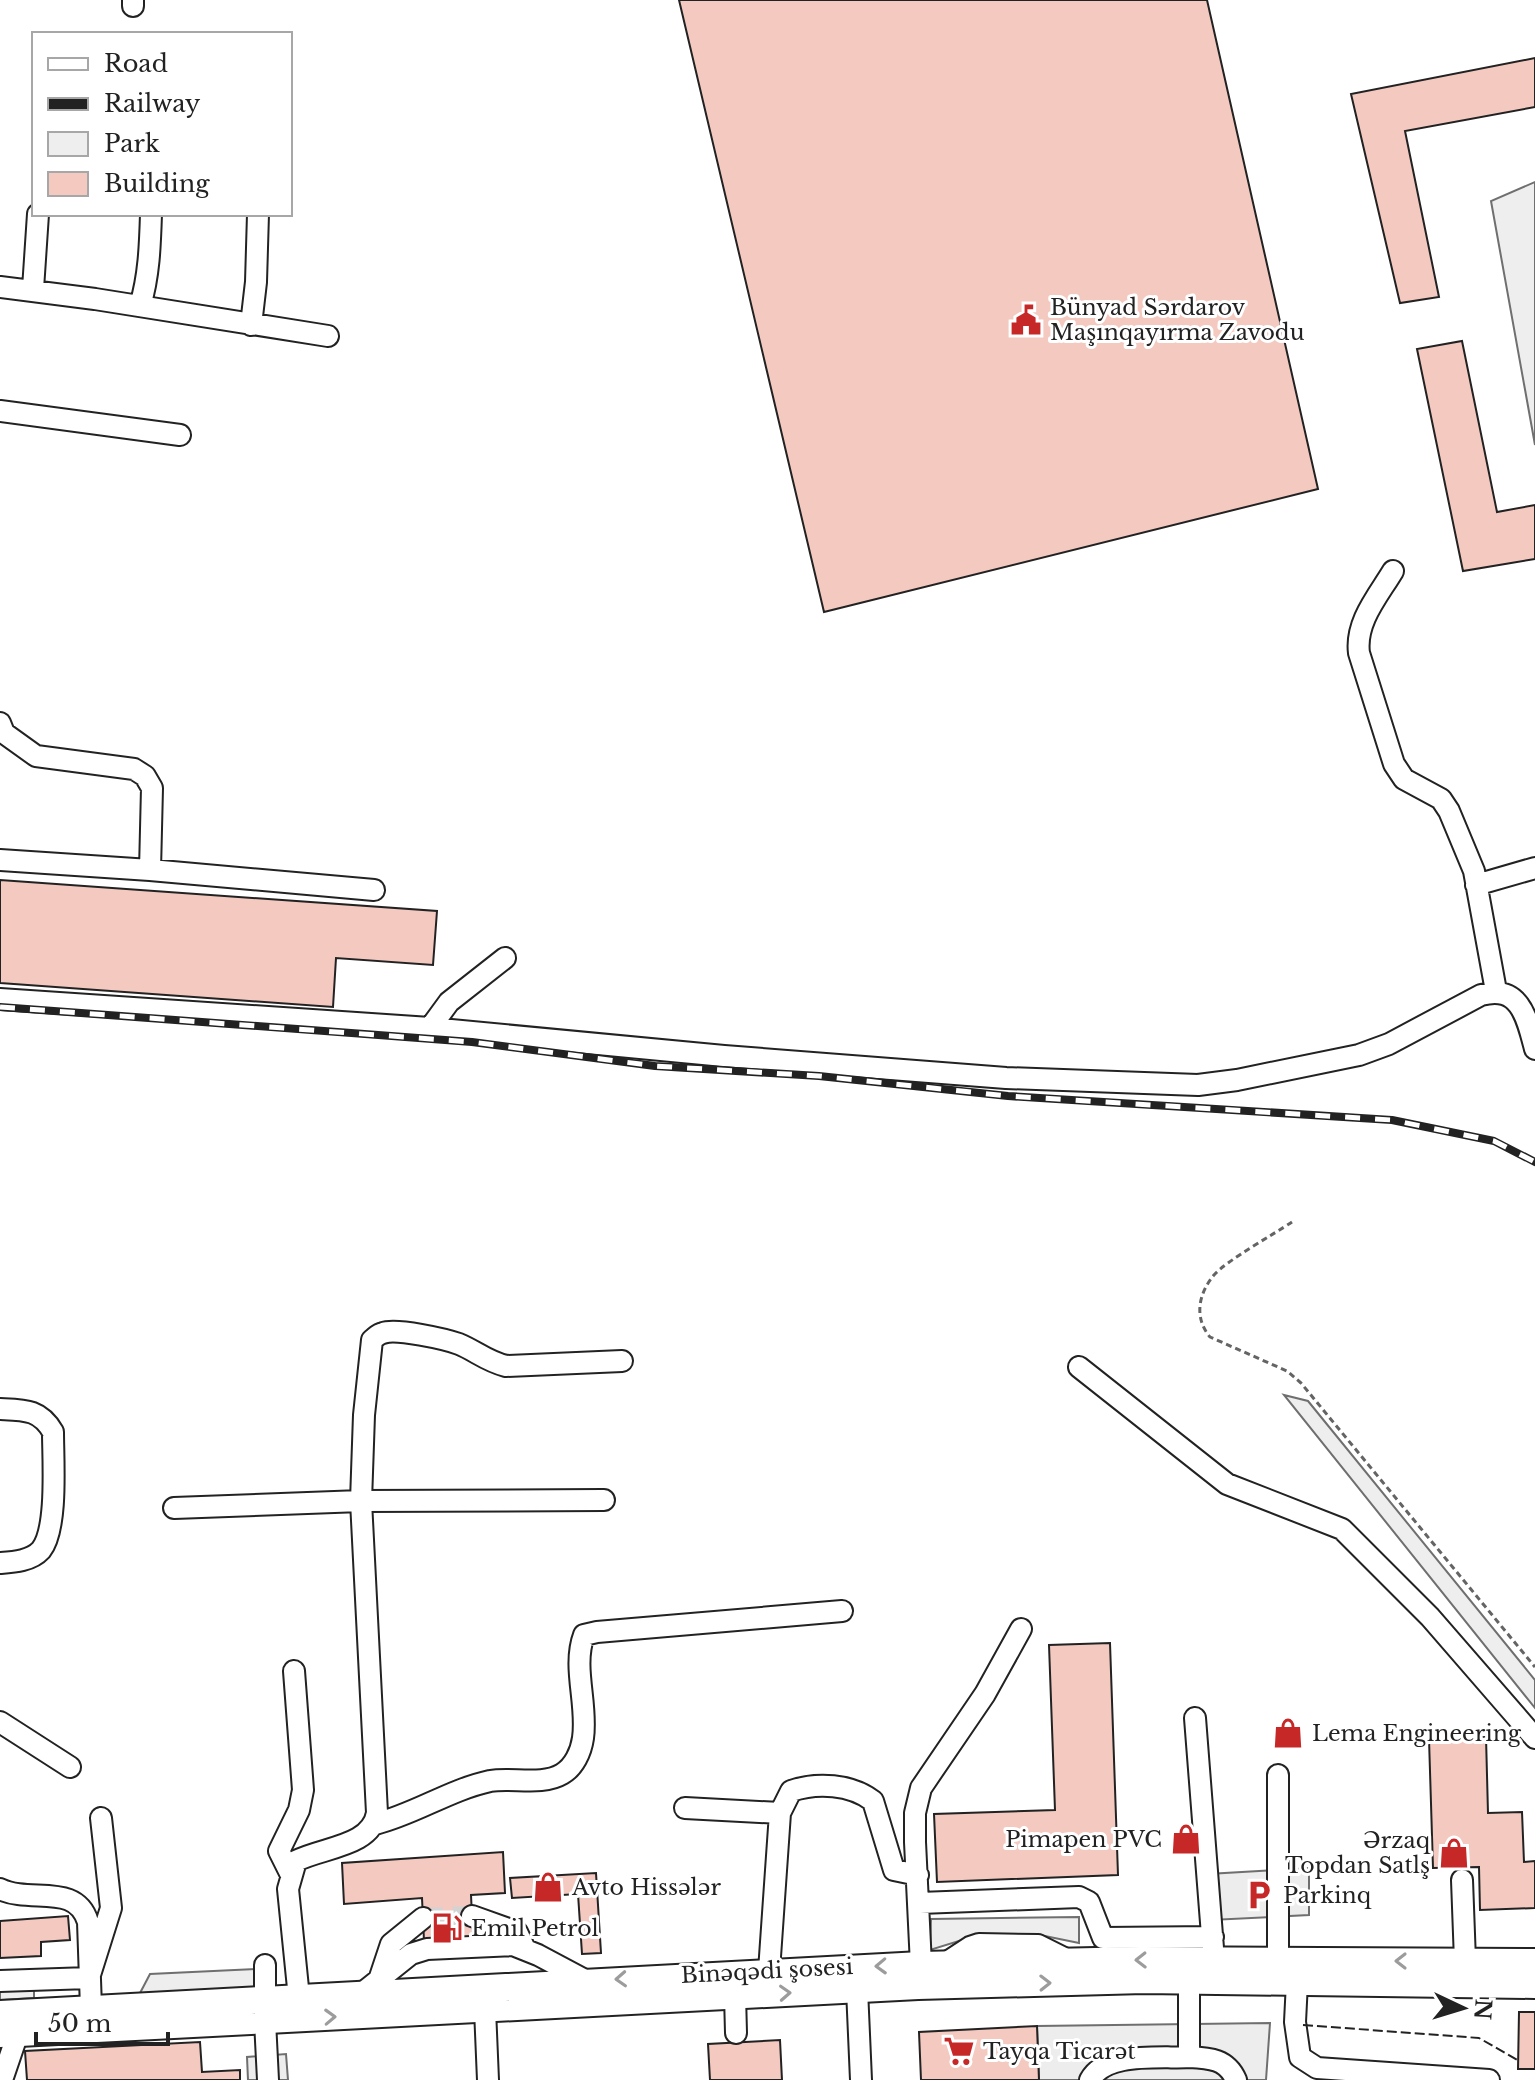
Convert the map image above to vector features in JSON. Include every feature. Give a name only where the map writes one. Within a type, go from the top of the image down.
[{"type":"main road","name":"Binəqədi şosesi","points":[[9,2034],[265,2011],[299,1998],[370,1987],[1070,1961],[1214,1948],[1278,1961],[1535,1962]]},
{"type":"main road","name":"Binəqədi şosesi","points":[[0,2014],[91,2008],[265,2011],[485,2009],[857,1989],[1189,1981],[1535,1985]]},
{"type":"street","points":[[33,289],[38,216]]},
{"type":"street","points":[[140,306],[150,255],[151,216]]},
{"type":"street","points":[[251,325],[258,216]]},
{"type":"street","points":[[0,287],[33,289],[328,336]]},
{"type":"street","points":[[0,411],[180,435]]},
{"type":"street","points":[[1393,571],[1360,627],[1357,641],[1359,653],[1394,764],[1404,779],[1441,799],[1474,871],[1496,991]]},
{"type":"street","points":[[0,723],[4,733],[36,756],[134,769],[145,776],[152,788],[150,870]]},
{"type":"street","points":[[0,860],[374,890]]},
{"type":"street","points":[[1476,885],[1535,868]]},
{"type":"street","points":[[430,1028],[449,1002],[505,958]]},
{"type":"street","points":[[0,999],[430,1028],[724,1056],[1006,1078],[1198,1085],[1359,1055],[1389,1044],[1481,995],[1496,991],[1509,995],[1518,1003],[1529,1025],[1535,1049]]},
{"type":"street","points":[[299,1998],[288,1889],[296,1861],[358,1839],[368,1834],[375,1824],[377,1797],[361,1501],[372,1340],[387,1331],[432,1337],[459,1344],[488,1361],[506,1366],[622,1361]]},
{"type":"street","points":[[1079,1367],[1227,1484],[1342,1529],[1430,1617],[1535,1738]]},
{"type":"street","points":[[0,1409],[33,1410],[48,1422],[53,1432],[52,1514],[43,1548],[33,1557],[0,1563]]},
{"type":"street","points":[[174,1508],[361,1501],[604,1500]]},
{"type":"street","points":[[375,1824],[392,1820],[464,1788],[511,1779],[543,1780],[561,1776],[574,1765],[583,1742],[585,1721],[579,1650],[584,1635],[842,1611]]},
{"type":"street","points":[[933,1964],[920,1903],[918,1875],[915,1813],[921,1788],[985,1694],[1021,1629]]},
{"type":"street","points":[[291,1875],[279,1851],[299,1810],[303,1790],[294,1671]]},
{"type":"street","points":[[920,1903],[1079,1897],[1089,1902],[1103,1938],[1214,1948],[1195,1718]]},
{"type":"street","points":[[0,1722],[70,1767]]},
{"type":"street","points":[[1278,1775],[1278,1961]]},
{"type":"street","points":[[769,1971],[780,1813],[791,1791],[805,1786],[851,1788],[873,1801],[894,1870],[918,1875]]},
{"type":"street","points":[[685,1808],[780,1813]]},
{"type":"street","points":[[89,1978],[111,1908],[101,1818]]},
{"type":"street","points":[[1462,1880],[1465,1961]]},
{"type":"street","points":[[5,1896],[63,1897],[78,1902],[85,1911],[91,2008]]},
{"type":"street","points":[[472,1916],[517,1932],[524,1947]]},
{"type":"street","points":[[370,1987],[391,1944],[423,1918]]},
{"type":"street","points":[[370,1987],[411,1954],[427,1949],[513,1945],[524,1947],[585,1980]]},
{"type":"street","points":[[265,1965],[268,2080]]},
{"type":"street","points":[[0,1981],[89,1978]]},
{"type":"street","points":[[1189,1981],[1189,2057]]},
{"type":"street","points":[[1297,1982],[1296,2041],[1300,2057],[1317,2068],[1489,2080]]},
{"type":"street","points":[[857,1989],[861,2080]]},
{"type":"street","points":[[735,1995],[736,2033]]},
{"type":"street","points":[[485,2009],[488,2080]]},
{"type":"street","points":[[2,2080],[9,2034]]},
{"type":"street","points":[[1090,2080],[1094,2072],[1114,2060],[1189,2057],[1211,2058],[1225,2064],[1236,2080]]},
{"type":"path","points":[[1292,1222],[1215,1274],[1205,1290],[1198,1316],[1201,1326],[1210,1337],[1287,1371],[1301,1383],[1535,1667]]},
{"type":"green space","points":[[1535,182],[1535,445],[1491,201]]},
{"type":"green space","points":[[1284,1395],[1308,1401],[1535,1680],[1535,1708]]},
{"type":"green space","points":[[1079,1917],[1079,1943],[1040,1935],[975,1936],[930,1950],[931,1919]]},
{"type":"green space","points":[[257,1969],[258,1987],[139,1995],[150,1974]]},
{"type":"green space","points":[[34,1986],[34,1998],[0,2000],[0,1988]]},
{"type":"shaded area","name":"Parkinq","points":[[1309,1868],[1309,1915],[1211,1920],[1208,1874]]},
{"type":"shaded area","points":[[1270,2023],[1266,2080],[1039,2080],[1037,2026]]},
{"type":"shaded area","points":[[286,2054],[288,2080],[248,2080],[247,2057]]},
{"type":"building","points":[[679,0],[1207,0],[1318,489],[824,612]]},
{"type":"building","points":[[1535,58],[1535,107],[1405,131],[1439,297],[1400,303],[1351,94]]},
{"type":"building","points":[[1462,341],[1497,512],[1535,505],[1535,559],[1463,571],[1417,349]]},
{"type":"building","points":[[0,880],[437,911],[433,965],[336,958],[333,1007],[0,983]]},
{"type":"building","points":[[1110,1643],[1118,1875],[937,1882],[934,1814],[1055,1810],[1049,1645]]},
{"type":"building","points":[[1486,1737],[1488,1813],[1522,1812],[1524,1862],[1535,1861],[1535,1908],[1480,1910],[1479,1867],[1433,1868],[1429,1739]]},
{"type":"building","points":[[503,1852],[505,1893],[471,1895],[473,1937],[424,1941],[422,1898],[344,1904],[342,1863]]},
{"type":"building","points":[[596,1873],[601,1953],[582,1954],[578,1894],[512,1898],[510,1878]]},
{"type":"building","points":[[68,1916],[70,1940],[41,1942],[41,1956],[0,1958],[0,1921]]},
{"type":"building","points":[[1519,2012],[1535,2012],[1535,2069],[1518,2069]]},
{"type":"building","points":[[1037,2026],[1039,2080],[921,2080],[919,2032]]},
{"type":"building","points":[[780,2040],[782,2080],[710,2080],[708,2044]]},
{"type":"building","points":[[200,2042],[202,2072],[240,2070],[240,2080],[27,2080],[25,2051]]},
{"type":"tunnel","points":[[423,1918],[472,1916]]},
{"type":"railway","points":[[0,1007],[472,1042],[655,1066],[819,1076],[1008,1096],[1392,1120],[1494,1141],[1535,1162]]},
{"type":"fence","points":[[1303,2025],[1479,2038],[1519,2061]]},
{"type":"place","name":"Bünyad Sərdarov Maşınqayırma Zavodu","points":[[1026,320]]},
{"type":"place","name":"Lema Engineering","points":[[1288,1733]]},
{"type":"place","name":"Pimapen PVC","points":[[1186,1839]]},
{"type":"place","name":"Ərzaq Topdan Satlş","points":[[1454,1853]]},
{"type":"place","name":"Avto Hissələr","points":[[548,1887]]},
{"type":"place","name":"Parkinq","points":[[1259,1895]]},
{"type":"place","name":"Emil Petrol","points":[[447,1928]]},
{"type":"place","name":"Tayqa Ticarət","points":[[959,2051]]}]
